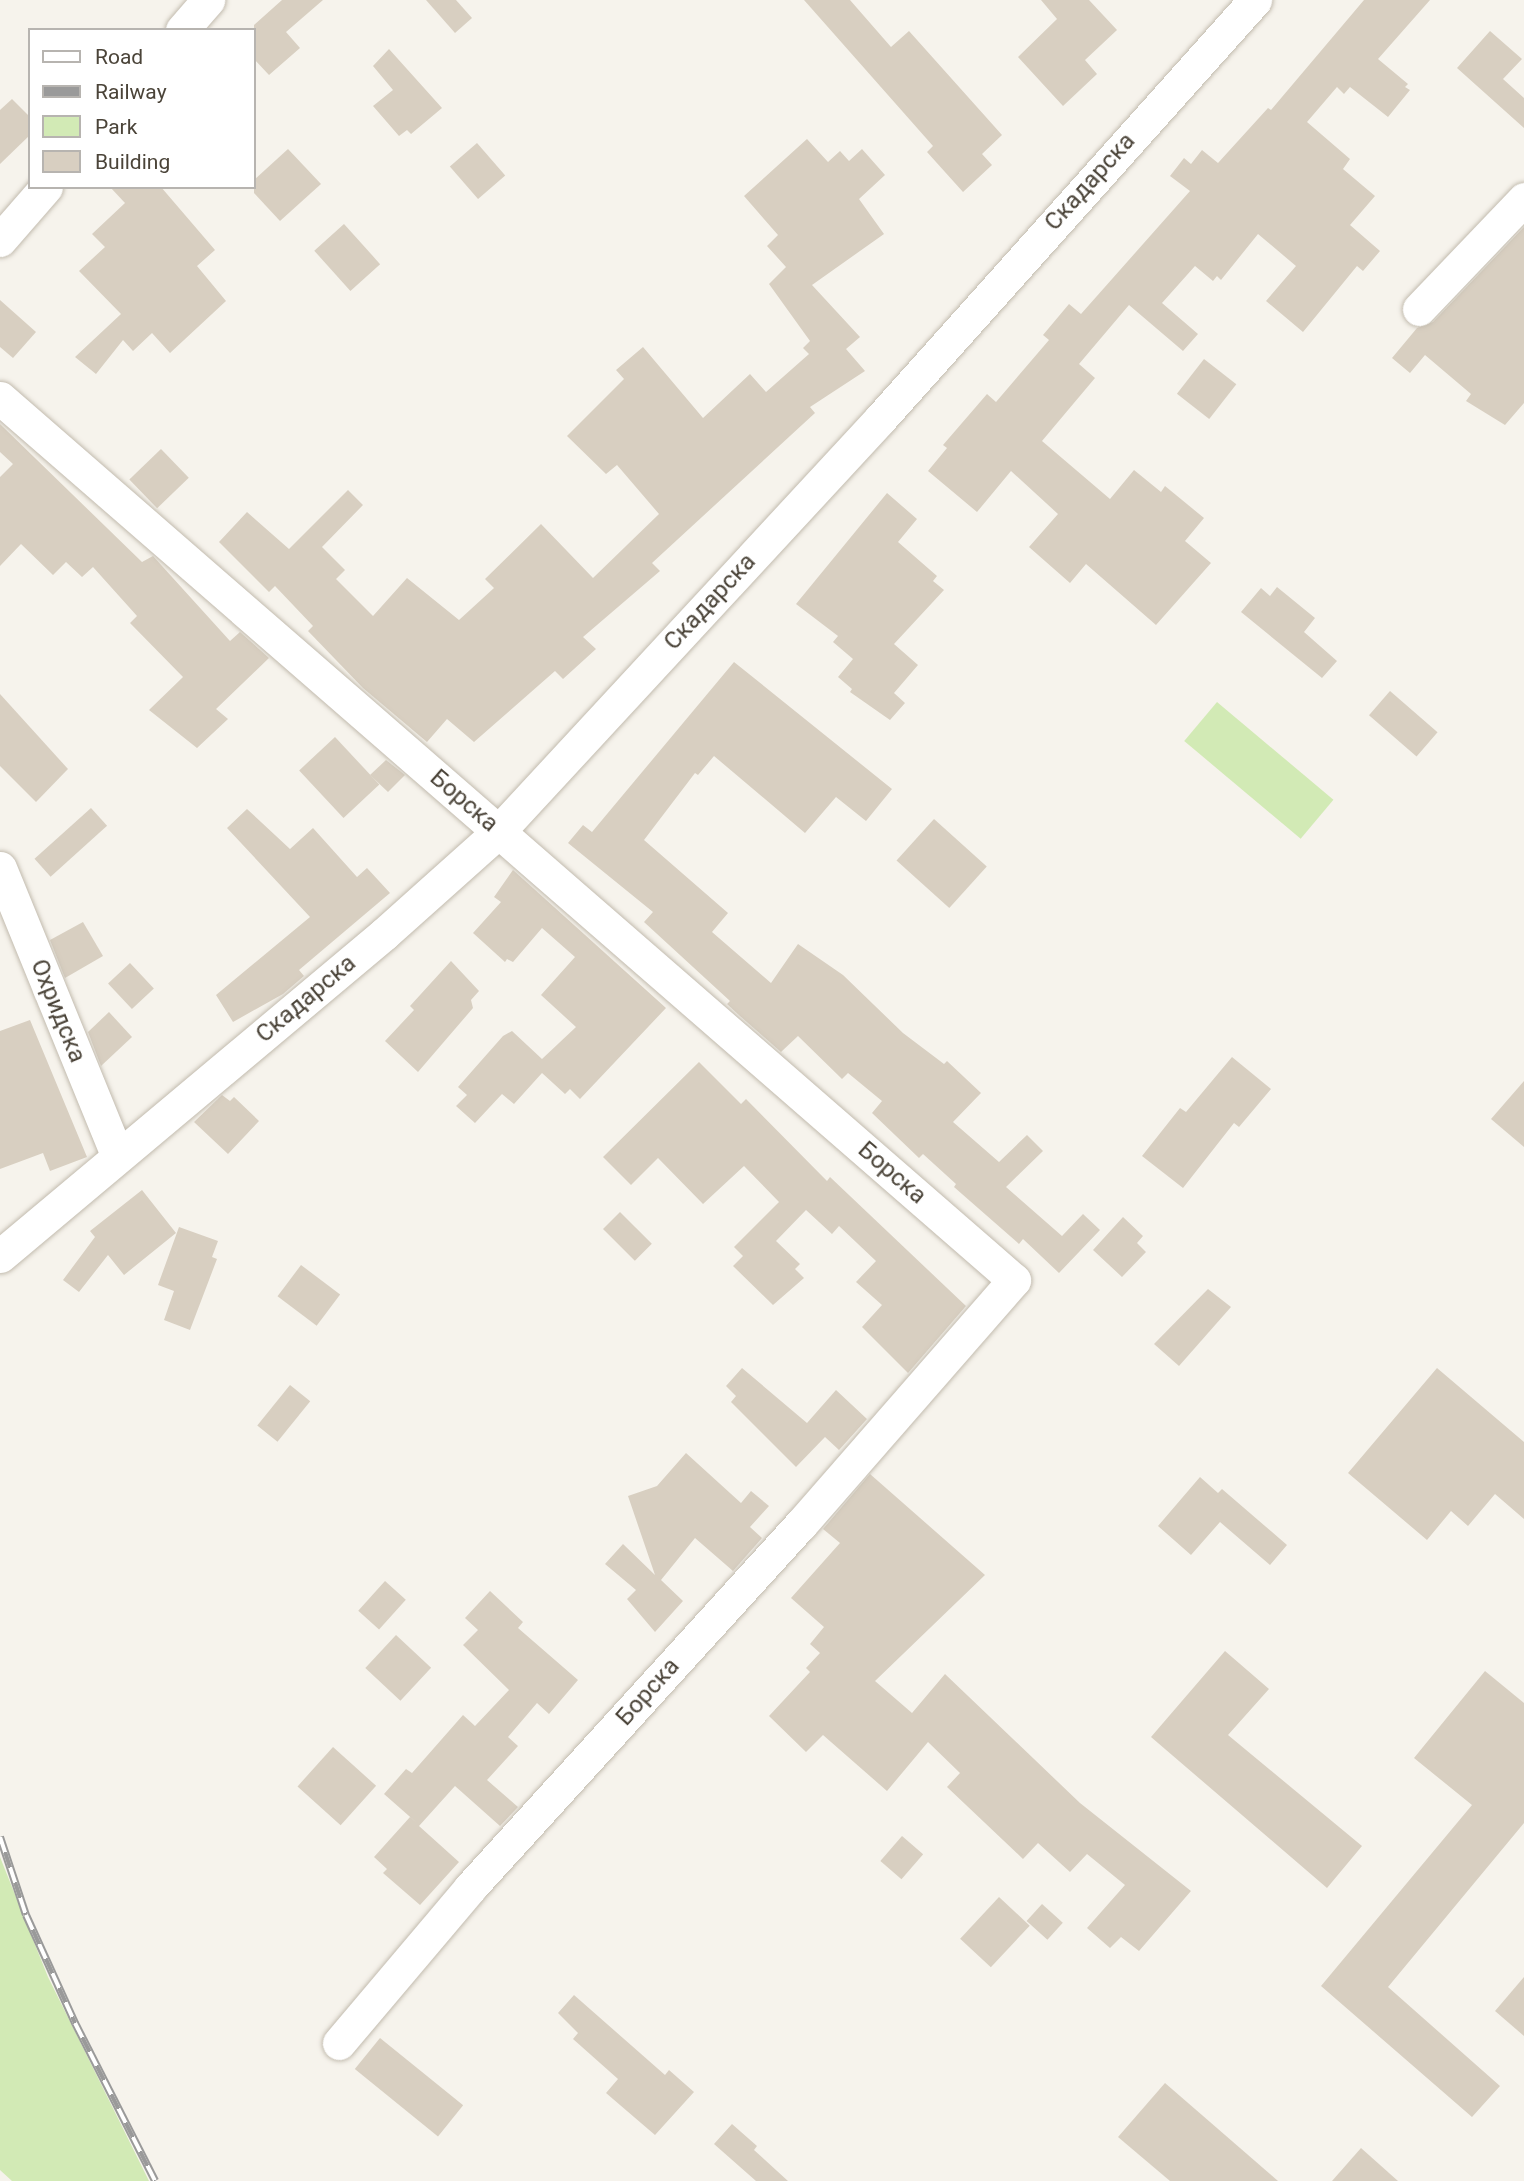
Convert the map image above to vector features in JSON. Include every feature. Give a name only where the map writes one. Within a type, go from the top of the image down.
[{"type":"street","points":[[184,28],[208,0]]},
{"type":"street","name":"Скадарска","points":[[0,1256],[117,1155],[365,950],[499,831],[881,418],[1255,0]]},
{"type":"street","points":[[0,240],[44,189]]},
{"type":"street","points":[[1419,309],[1524,199]]},
{"type":"street","name":"Борска","points":[[0,398],[1014,1280],[801,1524],[470,1888],[339,2043]]},
{"type":"street","name":"Охридска","points":[[0,868],[117,1155]]},
{"type":"green space","points":[[1217,702],[1333,800],[1301,839],[1184,741]]},
{"type":"green space","points":[[0,1857],[48,1977],[149,2181],[12,2181],[0,2170]]},
{"type":"building","points":[[282,0],[323,0],[286,32],[300,48],[269,75],[256,61],[254,25]]},
{"type":"building","points":[[426,0],[456,0],[472,18],[455,33]]},
{"type":"building","points":[[804,0],[850,0],[891,47],[909,31],[1002,135],[982,154],[992,165],[963,192],[927,152],[933,146]]},
{"type":"building","points":[[1041,0],[1089,0],[1117,30],[1085,60],[1097,74],[1063,106],[1018,57],[1057,19]]},
{"type":"building","points":[[1364,0],[1430,0],[1378,59],[1408,84],[1405,87],[1410,90],[1388,117],[1350,87],[1344,94],[1337,87],[1307,122],[1350,159],[1343,169],[1375,196],[1350,225],[1380,251],[1363,271],[1357,266],[1303,332],[1266,301],[1296,266],[1258,234],[1221,280],[1217,276],[1213,281],[1195,266],[1162,303],[1198,334],[1183,351],[1129,305],[1079,364],[1095,378],[1042,441],[1110,499],[1134,470],[1161,492],[1165,486],[1204,518],[1185,541],[1211,563],[1156,625],[1086,564],[1070,583],[1029,547],[1058,514],[1011,471],[977,512],[928,471],[947,448],[943,445],[987,394],[996,402],[1049,340],[1043,335],[1069,304],[1081,314],[1190,191],[1170,176],[1184,158],[1191,164],[1202,150],[1218,163],[1268,108],[1271,110]]},
{"type":"building","points":[[1490,31],[1522,59],[1503,79],[1524,98],[1524,128],[1457,68]]},
{"type":"building","points":[[389,49],[442,108],[411,134],[407,130],[399,136],[373,106],[393,90],[373,66]]},
{"type":"building","points":[[12,99],[28,115],[28,137],[0,164],[0,110]]},
{"type":"building","points":[[807,139],[828,162],[840,151],[849,161],[862,149],[885,175],[859,199],[884,234],[812,285],[860,337],[846,349],[865,371],[810,407],[815,413],[652,563],[660,571],[583,637],[596,649],[563,679],[555,671],[474,742],[447,719],[427,742],[363,688],[308,631],[313,626],[275,586],[269,592],[219,542],[247,512],[289,549],[348,490],[363,505],[322,547],[345,570],[336,579],[373,616],[407,578],[459,620],[494,588],[485,579],[541,524],[593,578],[659,514],[617,465],[606,474],[567,436],[624,379],[616,370],[643,347],[703,418],[750,374],[766,392],[809,354],[803,348],[810,341],[769,284],[786,267],[767,246],[778,235],[744,196]]},
{"type":"building","points":[[477,143],[505,175],[478,199],[450,167]]},
{"type":"building","points":[[288,149],[321,184],[280,221],[254,193],[256,178]]},
{"type":"building","points":[[112,189],[163,189],[215,250],[197,266],[226,301],[170,353],[152,333],[133,351],[123,340],[96,374],[75,357],[121,314],[79,271],[105,247],[92,234],[125,203]]},
{"type":"building","points":[[344,224],[380,264],[350,291],[314,251]]},
{"type":"building","points":[[1524,227],[1524,403],[1505,425],[1466,401],[1471,394],[1425,355],[1410,373],[1392,358],[1417,328],[1433,322]]},
{"type":"building","points":[[0,300],[36,332],[13,358],[0,347]]},
{"type":"building","points":[[1204,359],[1236,384],[1209,419],[1177,394]]},
{"type":"building","points":[[0,424],[142,562],[153,556],[230,641],[240,632],[269,658],[216,709],[228,719],[197,748],[149,710],[183,677],[130,623],[137,616],[93,567],[82,577],[66,562],[53,575],[21,544],[0,566],[0,477],[13,464],[0,452]]},
{"type":"building","points":[[161,449],[189,478],[157,508],[129,480]]},
{"type":"building","points":[[887,493],[917,519],[898,542],[937,576],[933,581],[944,590],[894,644],[918,665],[894,693],[905,703],[890,720],[850,692],[852,689],[838,677],[853,659],[833,642],[838,636],[796,604]]},
{"type":"building","points":[[1277,587],[1315,618],[1304,632],[1337,661],[1322,678],[1241,612],[1261,588],[1270,596]]},
{"type":"building","points":[[734,662],[892,789],[866,821],[836,797],[805,833],[714,756],[698,775],[695,773],[644,840],[728,913],[712,932],[771,983],[798,944],[843,975],[903,1033],[944,1064],[947,1061],[981,1093],[953,1122],[999,1162],[1027,1135],[1043,1151],[1006,1187],[1062,1236],[1083,1214],[1100,1230],[1059,1273],[1023,1239],[1019,1244],[954,1187],[956,1184],[923,1154],[919,1158],[872,1113],[882,1101],[848,1073],[842,1079],[798,1036],[781,1052],[727,1004],[730,1001],[644,922],[653,912],[568,843],[583,825],[592,832]]},
{"type":"building","points":[[1390,691],[1438,732],[1417,756],[1369,715]]},
{"type":"building","points":[[0,694],[68,769],[36,802],[0,766]]},
{"type":"building","points":[[335,737],[379,785],[343,818],[299,770]]},
{"type":"building","points":[[386,760],[405,775],[388,792],[370,775]]},
{"type":"building","points":[[91,808],[107,826],[51,877],[35,859]]},
{"type":"building","points":[[247,809],[290,849],[313,828],[357,877],[367,868],[390,893],[299,970],[304,976],[283,994],[233,1022],[216,995],[310,917],[227,828]]},
{"type":"building","points":[[934,819],[987,867],[949,908],[897,861]]},
{"type":"building","points":[[513,870],[666,1008],[580,1099],[570,1089],[565,1094],[542,1073],[514,1104],[502,1094],[475,1123],[456,1106],[467,1095],[458,1087],[503,1036],[512,1031],[542,1059],[576,1027],[541,995],[575,957],[542,928],[513,962],[507,959],[505,962],[473,933],[501,902],[494,897]]},
{"type":"building","points":[[83,922],[103,956],[65,978],[50,940]]},
{"type":"building","points":[[451,961],[479,991],[471,1000],[473,1008],[418,1072],[385,1041],[414,1010],[410,1006]]},
{"type":"building","points":[[130,963],[154,989],[132,1009],[108,983]]},
{"type":"building","points":[[109,1012],[132,1037],[101,1066],[88,1032]]},
{"type":"building","points":[[30,1020],[87,1157],[50,1171],[43,1153],[0,1169],[0,1031]]},
{"type":"building","points":[[1232,1057],[1271,1089],[1239,1127],[1234,1123],[1183,1188],[1142,1156],[1180,1108],[1186,1112]]},
{"type":"building","points":[[699,1062],[741,1104],[746,1099],[827,1181],[830,1177],[966,1306],[908,1373],[862,1327],[882,1305],[856,1282],[876,1261],[839,1226],[832,1234],[806,1210],[776,1241],[800,1264],[795,1269],[804,1278],[773,1305],[733,1266],[743,1256],[734,1247],[779,1202],[744,1166],[703,1204],[658,1158],[631,1185],[603,1157]]},
{"type":"building","points":[[1524,1081],[1524,1147],[1491,1119]]},
{"type":"building","points":[[222,1095],[230,1101],[234,1097],[259,1121],[228,1154],[194,1122]]},
{"type":"building","points":[[142,1190],[176,1233],[124,1275],[108,1255],[79,1292],[63,1280],[95,1237],[90,1231]]},
{"type":"building","points":[[620,1212],[652,1244],[635,1261],[603,1229]]},
{"type":"building","points":[[1123,1217],[1143,1236],[1137,1243],[1146,1252],[1122,1277],[1093,1250]]},
{"type":"building","points":[[179,1227],[218,1241],[212,1257],[217,1259],[190,1330],[164,1320],[174,1291],[158,1285]]},
{"type":"building","points":[[301,1265],[340,1294],[317,1326],[278,1296]]},
{"type":"building","points":[[1208,1289],[1231,1307],[1179,1366],[1154,1344]]},
{"type":"building","points":[[742,1368],[807,1423],[836,1390],[867,1419],[839,1450],[825,1437],[796,1467],[731,1402],[736,1396],[726,1386]]},
{"type":"building","points":[[1437,1368],[1524,1442],[1524,1519],[1495,1494],[1468,1526],[1451,1511],[1427,1540],[1348,1473]]},
{"type":"building","points":[[290,1385],[310,1401],[277,1442],[257,1425]]},
{"type":"building","points":[[686,1453],[741,1503],[751,1491],[769,1506],[750,1527],[762,1538],[733,1571],[695,1538],[661,1580],[683,1601],[655,1632],[627,1599],[636,1590],[605,1564],[623,1544],[655,1575],[628,1496],[657,1486]]},
{"type":"building","points":[[870,1474],[985,1575],[875,1681],[912,1713],[945,1674],[1080,1803],[1191,1891],[1139,1951],[1121,1937],[1110,1948],[1087,1928],[1125,1885],[1087,1854],[1070,1872],[1038,1843],[1023,1859],[947,1787],[960,1773],[928,1742],[887,1791],[823,1735],[806,1752],[769,1716],[810,1672],[806,1668],[820,1653],[810,1644],[824,1627],[791,1598],[840,1543],[823,1529]]},
{"type":"building","points":[[1200,1477],[1218,1493],[1222,1489],[1287,1545],[1270,1565],[1220,1522],[1191,1555],[1158,1526]]},
{"type":"building","points":[[385,1581],[406,1600],[379,1629],[358,1611]]},
{"type":"building","points":[[490,1591],[523,1622],[518,1628],[578,1680],[549,1714],[537,1703],[508,1737],[518,1746],[487,1780],[518,1807],[500,1826],[455,1786],[419,1826],[459,1862],[420,1905],[383,1873],[387,1869],[374,1857],[410,1817],[417,1823],[384,1794],[406,1769],[412,1773],[463,1715],[475,1726],[509,1690],[463,1645],[478,1630],[465,1618]]},
{"type":"building","points":[[396,1635],[431,1668],[400,1701],[365,1668]]},
{"type":"building","points":[[1225,1651],[1269,1689],[1228,1735],[1362,1846],[1327,1888],[1151,1737]]},
{"type":"building","points":[[1485,1671],[1524,1703],[1524,1823],[1388,1987],[1500,2086],[1472,2117],[1321,1986],[1472,1805],[1414,1758]]},
{"type":"building","points":[[333,1747],[376,1786],[341,1825],[298,1786]]},
{"type":"building","points":[[902,1836],[923,1854],[901,1879],[880,1861]]},
{"type":"building","points":[[999,1897],[1030,1926],[991,1967],[960,1939]]},
{"type":"building","points":[[1042,1904],[1063,1923],[1047,1940],[1027,1921]]},
{"type":"building","points":[[1524,1977],[1524,2036],[1495,2011]]},
{"type":"building","points":[[574,1995],[665,2075],[669,2070],[694,2092],[655,2135],[606,2093],[618,2079],[573,2039],[578,2033],[558,2013]]},
{"type":"building","points":[[380,2038],[463,2105],[438,2136],[355,2069]]},
{"type":"building","points":[[1165,2083],[1278,2181],[1170,2181],[1118,2137]]},
{"type":"building","points":[[732,2124],[757,2146],[754,2150],[788,2181],[756,2181],[714,2144]]},
{"type":"building","points":[[1361,2148],[1398,2181],[1332,2181]]},
{"type":"railway","points":[[0,1837],[26,1915],[75,2023],[155,2181]]}]
